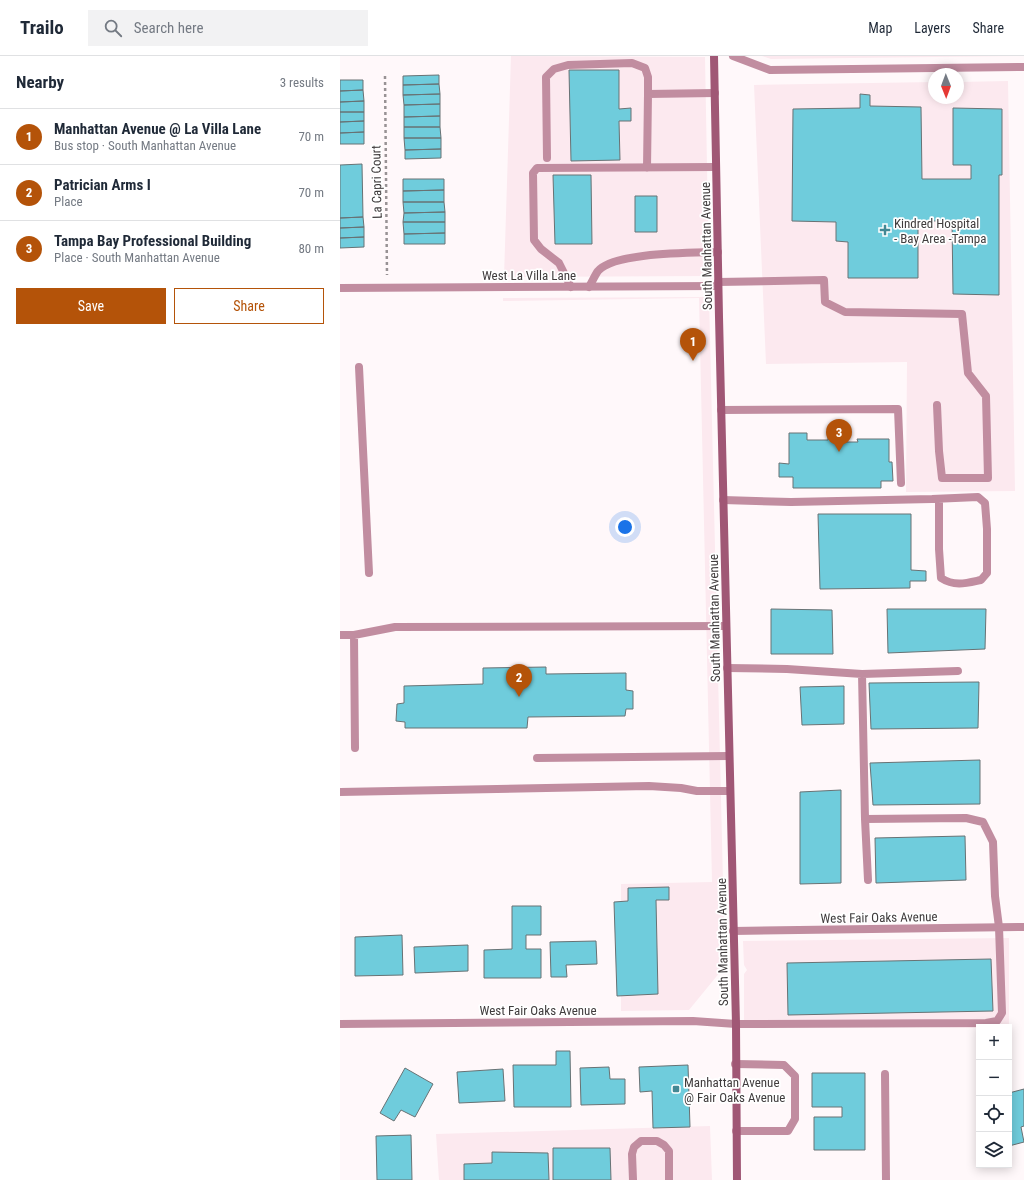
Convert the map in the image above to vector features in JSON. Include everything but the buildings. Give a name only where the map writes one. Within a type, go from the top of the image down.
[{"type":"main road","name":"South Manhattan Avenue","points":[[714,56],[736,1024],[735,1064],[737,1180]]},
{"type":"street","points":[[733,56],[770,70],[1024,67]]},
{"type":"street","points":[[547,158],[546,77],[554,69],[568,65],[632,63],[644,68],[648,77],[647,168]]},
{"type":"street","points":[[648,94],[715,93]]},
{"type":"street","points":[[571,287],[559,263],[541,249],[534,240],[533,173],[537,168],[716,167]]},
{"type":"street","points":[[590,287],[598,270],[615,261],[643,256],[718,252]]},
{"type":"street","name":"West La Villa Lane","points":[[340,288],[590,287],[824,280],[825,302],[845,312],[962,314],[968,373],[986,396],[988,478],[942,478],[937,405]]},
{"type":"street","points":[[359,367],[369,573]]},
{"type":"street","points":[[721,410],[898,409],[901,483]]},
{"type":"street","points":[[724,500],[791,502],[978,497],[985,503],[987,529],[987,573],[981,580],[963,583],[949,583],[941,578],[939,549],[940,499]]},
{"type":"street","points":[[340,635],[354,635],[395,627],[726,626]]},
{"type":"street","points":[[354,635],[355,748]]},
{"type":"street","points":[[728,668],[787,669],[862,674],[958,670]]},
{"type":"street","points":[[862,674],[865,819],[868,880]]},
{"type":"street","points":[[537,758],[729,756]]},
{"type":"street","points":[[340,792],[649,786],[681,788],[697,791],[730,791]]},
{"type":"street","points":[[865,819],[966,818],[983,822],[993,842],[995,896],[999,927]]},
{"type":"street","name":"West Fair Oaks Avenue","points":[[340,1024],[693,1021],[736,1024],[986,1023],[996,1021],[1002,1013],[999,927]]},
{"type":"street","name":"West Fair Oaks Avenue","points":[[733,931],[1024,927]]},
{"type":"street","points":[[735,1064],[784,1065],[794,1076],[795,1083],[795,1119],[788,1131],[736,1131]]},
{"type":"street","points":[[885,1074],[886,1180]]},
{"type":"street","points":[[633,1180],[632,1154],[634,1147],[641,1141],[657,1140],[669,1151],[669,1180]]},
{"type":"path","name":"La Capri Court","points":[[385,76],[387,287]]},
{"type":"shaded area","points":[[511,56],[705,57],[709,276],[504,277]]},
{"type":"shaded area","points":[[762,56],[1016,56],[771,59]]},
{"type":"shaded area","name":"Kindred Hospital - Bay Area -Tampa","points":[[1008,81],[1015,491],[906,492],[907,362],[766,364],[754,85],[928,82],[928,104],[964,104],[964,82]]},
{"type":"shaded area","points":[[709,297],[725,966],[689,1010],[621,1011],[621,884],[712,882],[699,298],[503,301],[503,298]]},
{"type":"shaded area","points":[[1009,938],[1009,1024],[976,1024],[976,1028],[744,1024],[744,974],[747,970],[744,965],[743,941]]},
{"type":"shaded area","points":[[710,1126],[712,1180],[439,1180],[436,1134]]},
{"type":"place","name":"Kindred Hospital - Bay Area -Tampa","points":[[885,230]]},
{"type":"place","name":"Manhattan Avenue @ La Villa Lane","points":[[693,361]]},
{"type":"place","name":"Tampa Bay Professional Building","points":[[839,452]]},
{"type":"place","name":"Patrician Arms I","points":[[519,697]]},
{"type":"place","name":"Manhattan Avenue @ Fair Oaks Avenue","points":[[676,1089]]}]
